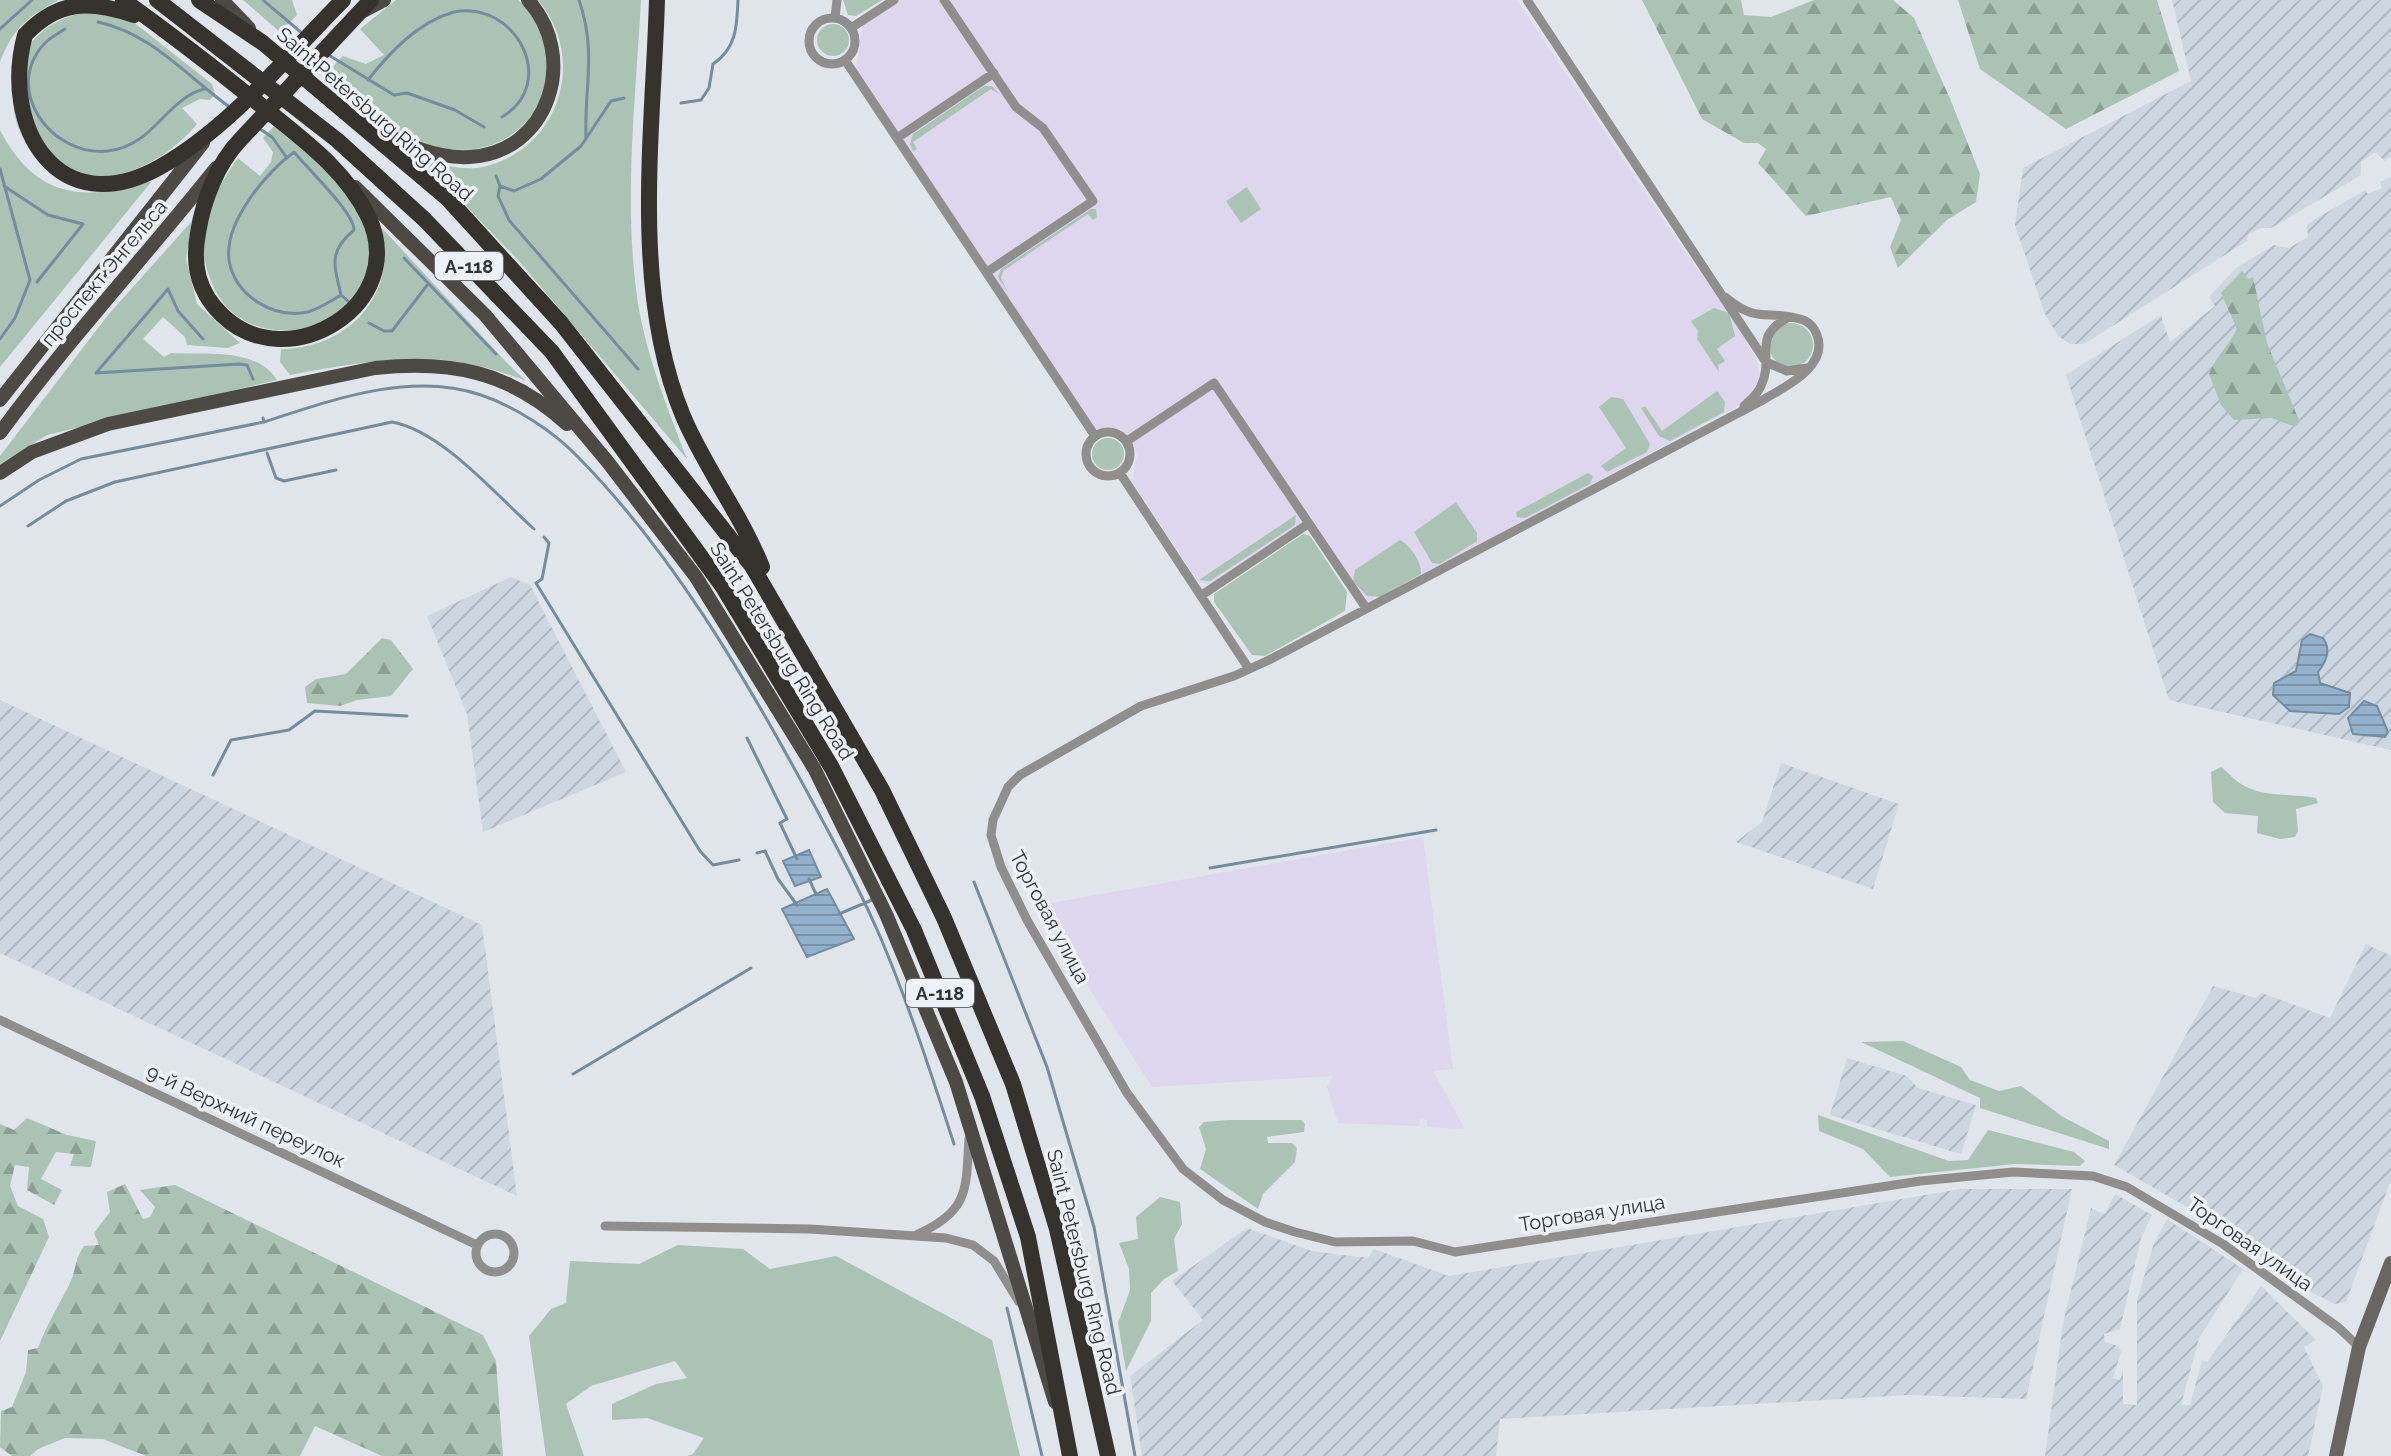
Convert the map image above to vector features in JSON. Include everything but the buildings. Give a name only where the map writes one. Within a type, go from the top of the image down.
[{"type":"highway","points":[[123,0],[184,43],[326,159],[368,215],[376,237],[377,263],[370,288],[353,310],[326,331],[299,339],[272,340],[237,329],[207,301],[194,265],[201,214],[234,146],[340,30],[371,0]]},
{"type":"highway","name":"Saint Petersburg Ring Road","points":[[157,0],[337,140],[424,219],[552,352],[723,587],[832,768],[914,930],[982,1096],[1028,1237],[1070,1456]]},
{"type":"highway","name":"Saint Petersburg Ring Road","points":[[199,0],[263,43],[448,199],[561,323],[752,566],[882,790],[944,918],[1013,1084],[1057,1229],[1108,1456]]},
{"type":"highway","points":[[657,0],[650,250],[663,353],[683,415],[759,560],[780,613]]},
{"type":"highway","points":[[2,86],[11,53],[39,19],[56,8],[96,4],[116,9],[138,16],[184,43]]},
{"type":"highway","points":[[22,153],[56,179],[103,185],[132,179],[158,168],[207,137],[336,6]]},
{"type":"main road","points":[[222,0],[263,43]]},
{"type":"main road","points":[[355,15],[384,0]]},
{"type":"main road","points":[[354,119],[406,144],[446,157],[487,155],[510,145],[534,125],[553,91],[553,46],[545,22],[528,0]]},
{"type":"main road","name":"проспект Энгельса","points":[[0,400],[207,137]]},
{"type":"main road","name":"проспект Энгельса","points":[[0,433],[36,384],[144,259],[234,146]]},
{"type":"main road","points":[[326,159],[485,315],[607,461],[696,577],[814,768],[886,914],[956,1082],[1023,1308],[1068,1434]]},
{"type":"main road","points":[[0,473],[32,452],[108,424],[375,368],[418,363],[482,373],[514,387],[548,407],[607,461]]},
{"type":"main road","points":[[2336,1456],[2359,1347],[2391,1263]]},
{"type":"street","points":[[835,18],[837,0]]},
{"type":"street","points":[[851,28],[894,0]]},
{"type":"street","points":[[944,0],[1020,112],[1043,128],[1093,201],[987,272]]},
{"type":"street","points":[[1527,0],[1766,362],[1787,371],[1810,367]]},
{"type":"street","points":[[835,18],[851,28],[854,49],[845,60],[822,61],[811,50],[814,27],[835,18]]},
{"type":"street","points":[[845,60],[1095,436]]},
{"type":"street","points":[[897,138],[994,73]]},
{"type":"street","points":[[1120,473],[1249,669],[1763,400],[1810,367],[1818,351],[1815,330],[1808,322],[1758,316],[1745,312],[1725,297]]},
{"type":"street","points":[[1739,411],[1761,387],[1770,329],[1788,318]]},
{"type":"street","points":[[1127,441],[1214,383],[1366,608]]},
{"type":"street","points":[[1108,432],[1127,441],[1131,455],[1120,473],[1107,477],[1089,467],[1087,447],[1095,436],[1108,432]]},
{"type":"street","points":[[1202,595],[1308,524]]},
{"type":"street","name":"Торговая улица","points":[[1249,669],[1141,706],[1020,775],[1000,802],[991,835],[994,852],[1027,920],[1150,1128],[1183,1169],[1223,1200],[1265,1222],[1335,1242],[1390,1239],[1455,1252],[1920,1181],[2013,1172],[2093,1176],[2127,1187],[2223,1244],[2339,1328],[2359,1347]]},
{"type":"street","name":"9-й Верхний переулок","points":[[0,1020],[477,1245]]},
{"type":"street","points":[[918,1234],[943,1223],[957,1210],[966,1190],[970,1127]]},
{"type":"street","points":[[605,1226],[918,1234],[973,1245],[994,1261],[1023,1308]]},
{"type":"street","points":[[489,1235],[505,1236],[511,1242],[514,1258],[504,1270],[488,1272],[476,1261],[477,1245],[489,1235]]},
{"type":"shaded area","points":[[887,0],[1517,0],[1682,248],[1736,321],[1758,363],[1759,378],[1754,390],[1736,407],[1361,608],[1304,523],[1211,585],[1199,583],[1132,481],[1137,456],[1134,446],[1119,429],[1095,429],[856,69],[862,31],[859,20]]},
{"type":"shaded area","points":[[2172,0],[2391,0],[2391,157],[2385,161],[2375,152],[2361,162],[2361,175],[2271,228],[2261,228],[2248,235],[2247,241],[2084,344],[2070,344],[2058,336],[2045,314],[2015,225],[2023,168],[2191,81]]},
{"type":"shaded area","points":[[2391,177],[2391,750],[2169,700],[2066,375],[2161,315],[2170,342],[2215,306],[2209,297],[2236,268],[2274,245],[2289,248],[2308,237],[2307,224],[2365,190],[2368,194],[2382,188],[2380,182]]},
{"type":"shaded area","points":[[511,577],[530,585],[626,772],[483,832],[467,714],[427,616]]},
{"type":"shaded area","points":[[0,700],[482,925],[517,1196],[0,953]]},
{"type":"shaded area","points":[[1781,763],[1899,804],[1873,889],[1736,842],[1762,822]]},
{"type":"shaded area","points":[[1423,837],[1453,1069],[1433,1071],[1465,1129],[1427,1127],[1427,1120],[1420,1119],[1419,1126],[1338,1123],[1327,1087],[1333,1076],[1152,1087],[1048,924],[1040,905]]},
{"type":"shaded area","points":[[2366,944],[2391,956],[2391,1180],[2346,1302],[2335,1304],[2297,1285],[2256,1253],[2258,1248],[2114,1165],[2213,986],[2256,998],[2262,993],[2330,1018]]},
{"type":"shaded area","points":[[1847,1058],[1907,1076],[1918,1088],[1976,1105],[1961,1154],[1830,1115]]},
{"type":"shaded area","points":[[1960,1189],[2072,1189],[2026,1399],[1908,1395],[1500,1419],[1496,1456],[1142,1456],[1130,1376],[1203,1320],[1172,1281],[1247,1228],[1312,1251],[1368,1258],[1374,1249],[1449,1276]]},
{"type":"shaded area","points":[[2115,1194],[2152,1215],[2141,1238],[2120,1329],[2104,1334],[2105,1342],[2118,1346],[2121,1352],[2113,1378],[2120,1380],[2123,1368],[2123,1404],[2137,1405],[2137,1301],[2154,1243],[2167,1219],[2243,1269],[2199,1338],[2181,1405],[2190,1405],[2202,1360],[2207,1362],[2261,1286],[2316,1340],[2304,1347],[2323,1386],[2308,1456],[2045,1456],[2063,1323],[2091,1208],[2105,1214]]},
{"type":"green space","points":[[0,0],[59,0],[22,25],[10,40],[0,62]]},
{"type":"green space","points":[[243,0],[292,0],[297,15],[280,32]]},
{"type":"green space","points":[[396,0],[518,0],[539,24],[548,51],[548,78],[539,104],[522,126],[499,142],[471,149],[438,147],[392,126],[325,74],[343,56],[366,64],[384,55],[360,29]]},
{"type":"green space","points":[[538,0],[641,0],[631,181],[636,289],[650,354],[687,459],[518,260],[421,159],[462,168],[487,166],[512,155],[533,140],[549,120],[559,97],[563,72],[561,47],[553,23]]},
{"type":"green space","points":[[843,0],[882,0],[856,16],[848,15]]},
{"type":"green space","points":[[1642,0],[1741,0],[1744,15],[1771,17],[1814,0],[1893,0],[1914,18],[1951,101],[1980,174],[1976,202],[1947,220],[1898,268],[1890,247],[1901,220],[1891,197],[1806,216],[1758,163],[1766,149],[1758,143],[1744,143],[1702,119]]},
{"type":"green space","points":[[1958,0],[2157,0],[2179,71],[2066,129],[1980,69]]},
{"type":"green space","points":[[88,12],[132,21],[212,84],[215,94],[210,100],[200,99],[182,108],[197,124],[176,145],[150,163],[120,174],[90,176],[38,158],[18,127],[14,107],[13,87],[17,69],[36,37],[68,17]]},
{"type":"green space","points":[[833,24],[844,29],[849,40],[844,51],[833,56],[822,51],[817,40],[822,29]]},
{"type":"green space","points":[[984,86],[992,86],[999,94],[991,89],[913,142],[917,149],[913,151],[910,144],[913,134]]},
{"type":"green space","points":[[274,126],[328,172],[352,199],[367,229],[370,263],[360,291],[340,312],[313,326],[284,330],[254,325],[229,309],[211,281],[203,246],[206,216],[219,188],[238,158],[260,176],[271,162],[273,152],[263,138]]},
{"type":"green space","points":[[0,130],[29,170],[46,182],[64,189],[104,192],[152,181],[0,367]]},
{"type":"green space","points":[[1247,187],[1261,209],[1241,223],[1226,201]]},
{"type":"green space","points":[[1091,209],[1096,209],[1097,217],[1093,220],[1088,214],[1003,271],[1001,278],[1008,293],[998,277],[1001,269]]},
{"type":"green space","points":[[192,221],[186,259],[197,304],[240,343],[228,348],[187,345],[185,337],[163,317],[143,339],[164,357],[171,353],[243,357],[268,369],[277,380],[47,435],[0,464],[0,456],[108,315]]},
{"type":"green space","points":[[382,228],[526,381],[465,363],[408,359],[352,364],[290,375],[280,362],[281,349],[299,348],[334,336],[362,315],[372,300],[384,266]]},
{"type":"green space","points":[[2242,271],[2248,279],[2253,277],[2267,343],[2299,420],[2295,427],[2272,418],[2234,420],[2221,405],[2209,374],[2237,329],[2221,293]]},
{"type":"green space","points":[[1714,308],[1729,313],[1735,336],[1717,349],[1725,361],[1718,365],[1719,372],[1697,339],[1698,331],[1691,321]]},
{"type":"green space","points":[[1791,323],[1807,329],[1813,345],[1807,361],[1791,367],[1775,361],[1769,345],[1775,329]]},
{"type":"green space","points":[[1717,391],[1725,402],[1724,412],[1670,441],[1659,436],[1641,408],[1645,406],[1662,431]]},
{"type":"green space","points":[[1611,397],[1623,399],[1650,444],[1647,452],[1607,472],[1601,466],[1626,448],[1599,407]]},
{"type":"green space","points":[[1108,438],[1120,442],[1124,454],[1120,466],[1108,470],[1096,466],[1092,454],[1096,442]]},
{"type":"green space","points":[[1588,473],[1593,476],[1590,484],[1525,518],[1517,517],[1516,512]]},
{"type":"green space","points":[[1456,502],[1477,533],[1477,541],[1440,564],[1432,563],[1414,532]]},
{"type":"green space","points":[[1296,515],[1295,525],[1210,581],[1199,580]]},
{"type":"green space","points":[[1303,534],[1310,536],[1347,592],[1345,611],[1265,656],[1252,655],[1214,602],[1214,594]]},
{"type":"green space","points":[[1400,540],[1415,554],[1421,574],[1380,597],[1367,596],[1353,581],[1355,570]]},
{"type":"green space","points":[[382,638],[391,640],[413,669],[391,696],[357,700],[340,706],[307,703],[305,687],[316,679],[346,674]]},
{"type":"green space","points":[[2221,767],[2250,788],[2316,798],[2318,803],[2296,809],[2298,831],[2295,837],[2280,839],[2257,833],[2258,816],[2225,813],[2213,802],[2211,772]]},
{"type":"green space","points":[[1903,1041],[1961,1067],[1970,1080],[1999,1091],[2021,1086],[2063,1117],[2109,1141],[2109,1149],[1980,1108],[1980,1098],[1861,1042]]},
{"type":"green space","points":[[1818,1115],[1949,1161],[1968,1160],[1988,1130],[2074,1152],[2085,1161],[2080,1166],[2015,1164],[1890,1177],[1863,1149],[1819,1131]]},
{"type":"green space","points":[[27,1118],[67,1135],[96,1141],[91,1167],[70,1166],[74,1154],[56,1152],[41,1179],[62,1190],[54,1205],[27,1190],[29,1167],[15,1165],[10,1186],[18,1206],[43,1219],[49,1237],[0,1341],[0,1124],[14,1130]]},
{"type":"green space","points":[[1301,1120],[1305,1124],[1304,1132],[1267,1137],[1268,1143],[1292,1143],[1297,1148],[1295,1162],[1263,1194],[1258,1209],[1200,1169],[1206,1149],[1199,1127],[1204,1122]]},
{"type":"green space","points":[[125,1184],[143,1219],[150,1217],[155,1207],[140,1190],[175,1185],[483,1335],[496,1361],[503,1456],[382,1456],[315,1426],[300,1456],[146,1456],[103,1439],[65,1438],[38,1449],[30,1456],[12,1456],[0,1447],[1,1411],[12,1407],[26,1372],[28,1350],[38,1348],[70,1283],[81,1251],[84,1246],[99,1245],[94,1233],[110,1212],[107,1192]]},
{"type":"green space","points":[[1160,1197],[1180,1202],[1182,1224],[1174,1239],[1178,1271],[1164,1279],[1151,1293],[1151,1321],[1126,1371],[1118,1323],[1130,1290],[1129,1269],[1119,1243],[1138,1239],[1136,1217]]},
{"type":"green space","points":[[678,1245],[743,1249],[770,1269],[836,1256],[992,1340],[1020,1456],[687,1456],[693,1454],[704,1438],[647,1418],[612,1420],[612,1404],[656,1384],[687,1378],[675,1361],[591,1386],[566,1404],[584,1456],[546,1456],[529,1336],[551,1309],[566,1303],[570,1261],[639,1264]]},
{"type":"water","points":[[2310,634],[2323,638],[2327,647],[2325,660],[2318,672],[2320,683],[2350,693],[2349,707],[2339,714],[2290,711],[2273,695],[2274,683],[2296,671],[2302,640]]},
{"type":"water","points":[[2364,701],[2377,706],[2388,732],[2385,737],[2353,734],[2348,718]]},
{"type":"water","points":[[809,850],[821,877],[795,886],[783,861]]},
{"type":"water","points":[[827,889],[854,939],[807,957],[782,909]]},
{"type":"waterway","points":[[0,29],[32,0]]},
{"type":"waterway","points":[[263,0],[303,34]]},
{"type":"waterway","points":[[579,0],[589,53],[586,138]]},
{"type":"waterway","points":[[681,103],[701,100],[709,88],[713,64],[721,58],[734,36],[738,0]]},
{"type":"waterway","points":[[368,80],[395,49],[428,23],[454,12],[476,12],[496,19],[511,31],[523,47],[528,66],[527,85],[519,102],[502,117]]},
{"type":"waterway","points":[[98,22],[118,28],[153,46],[231,108]]},
{"type":"waterway","points":[[65,29],[45,43],[33,61],[29,80],[31,99],[39,116],[51,131],[68,143],[87,150],[108,151],[124,147],[149,132],[179,102],[204,89]]},
{"type":"waterway","points":[[327,54],[394,95],[407,93],[455,110],[484,127]]},
{"type":"waterway","points":[[496,176],[500,186],[514,191],[541,179],[581,146],[611,101],[624,98]]},
{"type":"waterway","points":[[260,129],[272,137],[287,158]]},
{"type":"waterway","points":[[341,295],[335,259],[340,245],[354,230],[352,223],[339,203],[294,152],[271,172],[240,215],[229,245],[233,273],[247,294],[282,312],[308,312],[341,295],[351,304]]},
{"type":"waterway","points":[[0,169],[30,280],[15,318],[0,339]]},
{"type":"waterway","points":[[4,186],[48,215],[83,224],[37,282]]},
{"type":"waterway","points":[[500,186],[498,196],[509,220],[638,369]]},
{"type":"waterway","points":[[404,258],[496,354]]},
{"type":"waterway","points":[[369,323],[384,331],[392,331],[428,284]]},
{"type":"waterway","points":[[96,373],[168,289],[178,311],[203,339]]},
{"type":"waterway","points":[[96,373],[239,364],[247,365],[253,379]]},
{"type":"waterway","points":[[263,418],[264,422],[371,391],[399,387],[454,388],[481,395],[520,413],[557,437],[577,456],[643,532],[703,614],[805,788],[879,934],[928,1064],[954,1144]]},
{"type":"waterway","points":[[0,506],[39,480],[81,459],[264,422]]},
{"type":"waterway","points":[[28,526],[66,501],[115,482],[392,422],[411,428],[449,451],[534,529]]},
{"type":"waterway","points":[[267,453],[276,478],[284,481],[336,470]]},
{"type":"waterway","points":[[544,537],[549,543],[542,579],[536,583],[700,851],[713,865],[739,860]]},
{"type":"waterway","points":[[213,775],[231,740],[289,730],[315,711],[407,716]]},
{"type":"waterway","points":[[747,738],[787,819],[780,823],[797,859]]},
{"type":"waterway","points":[[1210,868],[1436,830]]},
{"type":"waterway","points":[[757,853],[765,851],[778,879],[797,905]]},
{"type":"waterway","points":[[809,879],[816,894]]},
{"type":"waterway","points":[[974,882],[1047,1067],[1094,1227],[1135,1456]]},
{"type":"waterway","points":[[839,914],[872,900]]},
{"type":"waterway","points":[[573,1074],[751,968]]},
{"type":"waterway","points":[[1007,1308],[1042,1456]]}]
